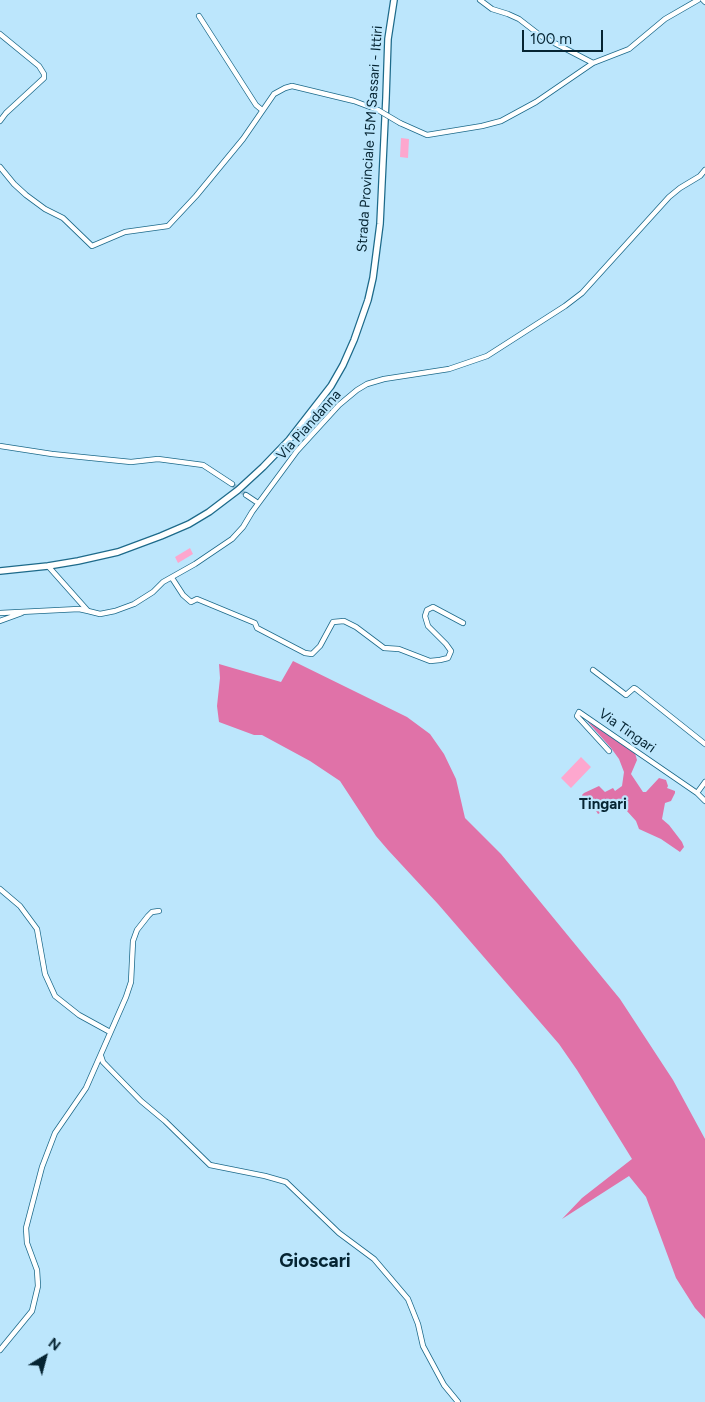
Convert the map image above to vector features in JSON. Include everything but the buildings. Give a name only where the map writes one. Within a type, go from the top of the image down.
[{"type":"main road","name":"Strada Provinciale 15M Sassari - Ittiri","points":[[0,571],[78,562],[118,552],[189,524],[209,512],[238,490],[278,453],[331,386],[354,340],[368,300],[373,278],[380,224],[388,39],[394,0]]},
{"type":"street","points":[[480,0],[492,9],[513,16],[541,36],[593,63]]},
{"type":"street","points":[[0,167],[26,195],[45,209],[64,218],[92,246],[125,232],[168,226],[196,196],[243,139],[274,94],[285,88],[292,86],[354,101],[378,110],[400,123],[427,134],[482,126],[501,121],[536,102],[593,63],[629,49],[666,20],[698,0]]},
{"type":"street","points":[[199,16],[256,105],[262,110]]},
{"type":"street","points":[[0,34],[39,66],[44,74],[44,78],[6,113],[0,121]]},
{"type":"street","name":"Via Piandanna","points":[[0,613],[79,609],[100,614],[116,611],[134,604],[163,582],[232,539],[243,527],[297,450],[339,405],[357,390],[367,384],[384,379],[449,369],[488,356],[582,293],[669,197],[700,176],[705,170]]},
{"type":"street","points":[[0,446],[52,454],[131,462],[158,459],[203,464],[232,484]]},
{"type":"street","points":[[246,494],[258,503]]},
{"type":"street","points":[[48,566],[88,611]]},
{"type":"street","points":[[172,578],[183,595],[192,602],[197,599],[255,623],[257,628],[305,653],[312,654],[320,646],[333,622],[344,621],[356,627],[384,648],[399,650],[430,662],[448,658],[451,651],[428,626],[425,616],[427,610],[433,607],[463,623]]},
{"type":"street","points":[[0,622],[26,612]]},
{"type":"street","points":[[593,670],[626,695],[634,688],[636,689],[705,744]]},
{"type":"street","name":"Via Tingari","points":[[609,751],[577,716],[579,712],[582,712],[602,729],[697,793],[705,801]]},
{"type":"street","points":[[697,793],[705,782]]},
{"type":"street","points":[[0,889],[20,906],[37,929],[45,974],[56,996],[80,1015],[110,1032]]},
{"type":"street","points":[[0,1350],[32,1311],[38,1286],[37,1270],[27,1243],[26,1228],[42,1166],[55,1133],[86,1088],[114,1025],[131,982],[133,941],[137,930],[152,912],[159,911]]},
{"type":"street","points":[[101,1056],[103,1062],[141,1101],[165,1121],[210,1165],[286,1182],[339,1233],[374,1259],[408,1300],[418,1324],[423,1346],[444,1385],[458,1402]]},
{"type":"shaded area","points":[[401,138],[409,139],[408,158],[400,157]]},
{"type":"shaded area","points":[[190,548],[193,554],[178,563],[175,557]]},
{"type":"shaded area","points":[[293,661],[407,717],[430,734],[444,754],[456,779],[465,818],[501,854],[620,999],[673,1080],[705,1139],[705,1319],[695,1308],[676,1278],[646,1197],[629,1176],[562,1219],[582,1198],[632,1159],[559,1044],[438,904],[376,836],[340,781],[310,761],[262,735],[254,735],[219,722],[217,706],[220,678],[219,664],[281,682]]},
{"type":"shaded area","points":[[587,721],[635,753],[637,760],[631,774],[643,792],[646,792],[659,778],[666,780],[667,788],[675,791],[671,801],[665,803],[662,819],[682,842],[684,847],[680,852],[661,839],[639,829],[636,821],[617,800],[610,801],[605,810],[598,814],[595,809],[597,800],[584,801],[582,795],[584,793],[599,786],[605,792],[613,788],[615,791],[622,786],[624,772],[619,759]]},
{"type":"shaded area","points":[[581,757],[591,767],[571,788],[561,778]]},
{"type":"tunnel","points":[[232,484],[246,495]]},
{"type":"district","name":"Tingari","points":[[603,805]]},
{"type":"district","name":"Gioscari","points":[[315,1261]]}]
